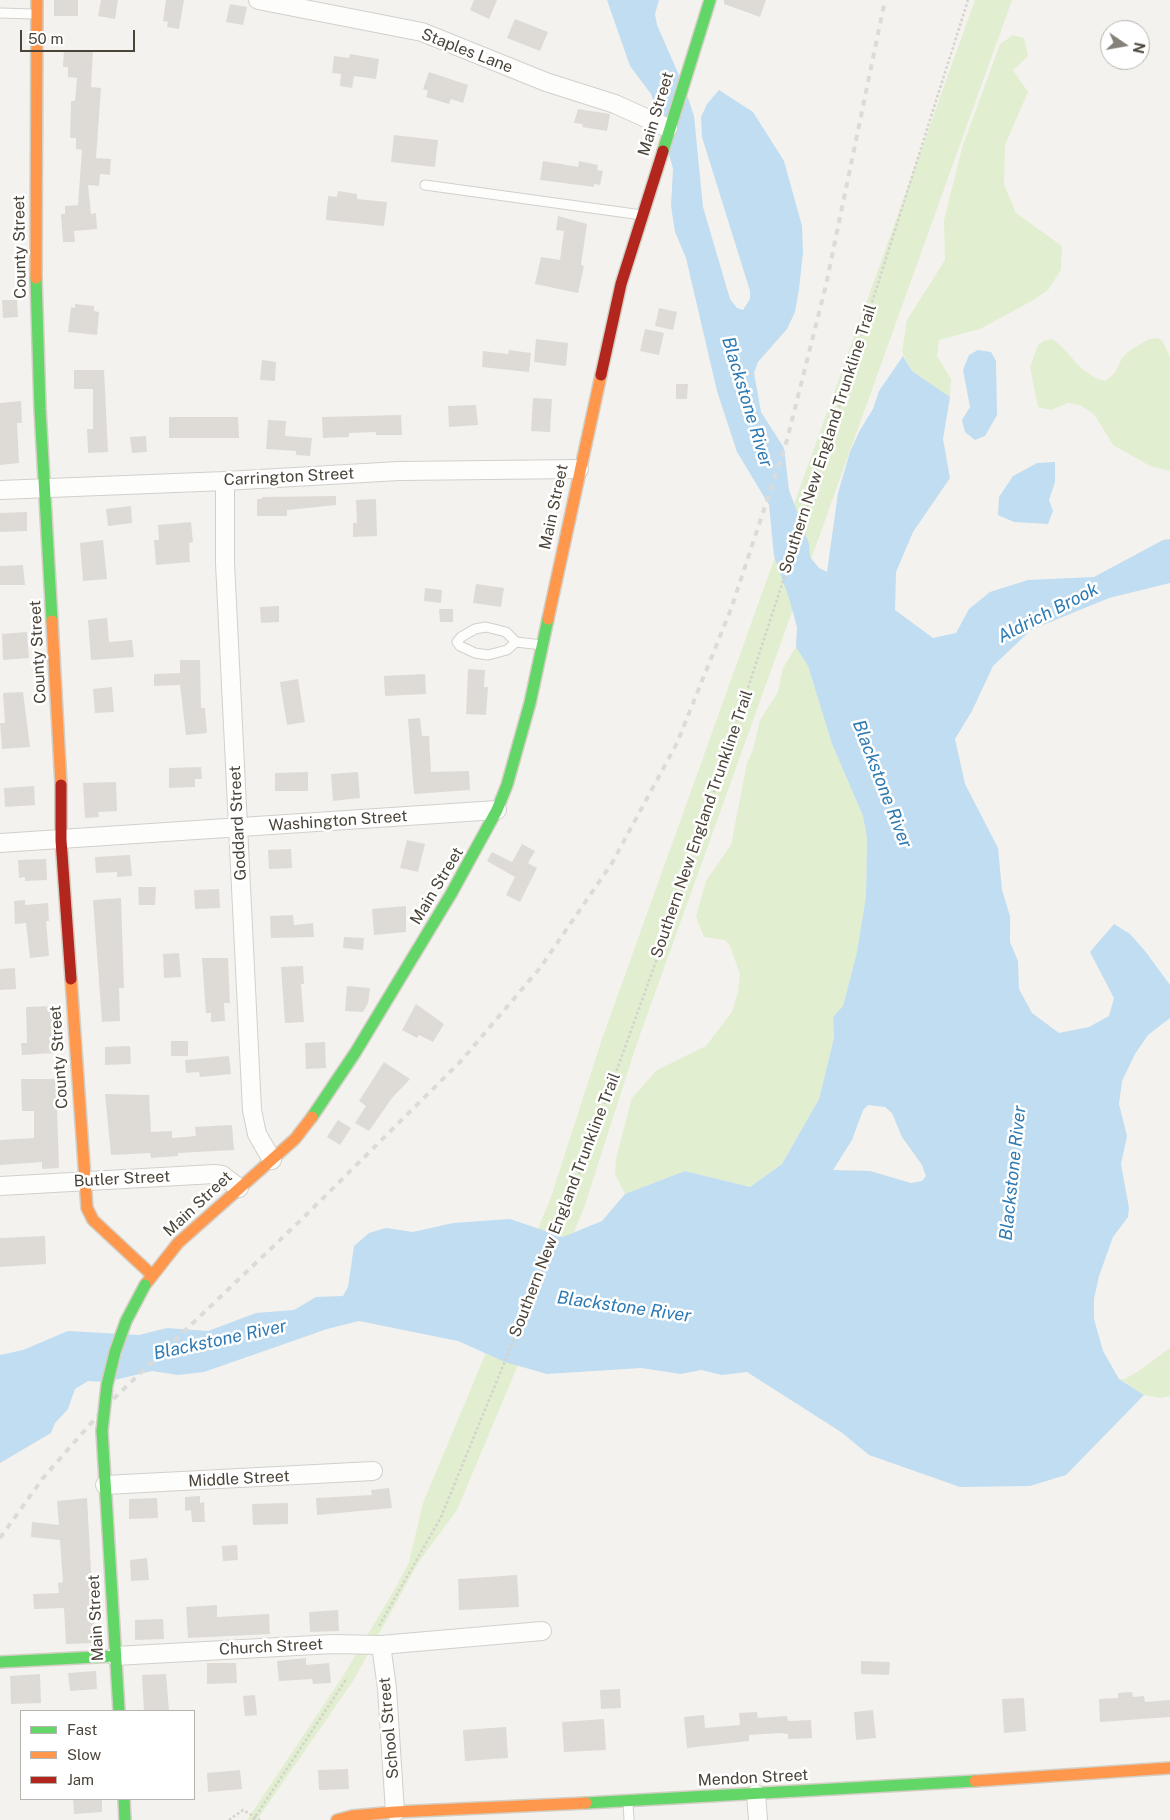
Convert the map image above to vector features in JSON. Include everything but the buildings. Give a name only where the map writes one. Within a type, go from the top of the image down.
[{"type":"street","name":"County Street","points":[[37,0],[35,222],[45,488],[61,770],[61,840],[84,1180],[87,1208],[93,1220],[152,1275]]},
{"type":"street","name":"Staples Lane","points":[[258,0],[422,32],[546,82],[615,104],[661,125]]},
{"type":"street","name":"Main Street","points":[[118,1710],[102,1431],[107,1385],[115,1352],[126,1321],[145,1285],[178,1243],[295,1139],[306,1125],[355,1053],[452,894],[482,841],[496,810],[507,785],[520,740],[618,294],[659,159],[661,125],[689,63],[710,0]]},
{"type":"street","name":"Carrington Street","points":[[0,490],[225,481],[399,470],[579,469]]},
{"type":"street","name":"Goddard Street","points":[[225,481],[226,573],[252,1110],[257,1134],[272,1160]]},
{"type":"street","name":"Washington Street","points":[[0,843],[496,810]]},
{"type":"street","name":"Butler Street","points":[[0,1186],[214,1174],[222,1176],[239,1188]]},
{"type":"street","name":"Middle Street","points":[[105,1485],[373,1471]]},
{"type":"street","name":"Church Street","points":[[0,1662],[324,1644],[381,1645],[542,1631]]},
{"type":"street","name":"School Street","points":[[381,1645],[387,1688],[395,1812]]},
{"type":"street","name":"Mendon Street","points":[[337,1820],[352,1816],[395,1812],[756,1794],[1170,1768]]},
{"type":"street","points":[[756,1794],[758,1820]]},
{"type":"street","points":[[124,1800],[126,1820]]},
{"type":"lane","points":[[0,12],[37,14]]},
{"type":"lane","points":[[424,185],[642,214]]},
{"type":"lane","points":[[516,642],[506,650],[488,654],[475,653],[460,646],[457,642],[475,628],[486,627],[506,632],[516,642],[542,645]]},
{"type":"lane","points":[[628,1801],[629,1820]]},
{"type":"lane","points":[[495,1807],[496,1820]]},
{"type":"path","name":"Southern New England Trunkline Trail","points":[[379,1626],[441,1517],[560,1227],[680,895],[804,517],[968,0]]},
{"type":"path","points":[[253,1820],[347,1678]]},
{"type":"path","points":[[228,1820],[243,1810],[260,1820]]},
{"type":"green space","points":[[975,0],[1012,0],[636,1046],[584,1208],[457,1510],[418,1563],[353,1681],[257,1820],[247,1820],[343,1676],[409,1562],[423,1503],[550,1200],[602,1039]]},
{"type":"green space","points":[[1013,35],[1024,38],[1028,56],[1013,70],[1028,92],[1005,145],[1004,184],[1016,213],[1062,246],[1061,270],[1048,290],[1030,302],[980,329],[939,340],[937,356],[951,379],[950,397],[912,371],[902,352],[907,320],[945,260],[944,220],[962,148],[1000,44]]},
{"type":"green space","points":[[1156,338],[1162,340],[1170,357],[1170,471],[1150,466],[1113,445],[1094,414],[1080,405],[1068,403],[1051,410],[1038,407],[1030,367],[1038,345],[1044,341],[1052,339],[1082,369],[1096,378],[1105,381],[1115,373],[1122,358],[1129,351],[1149,339]]},
{"type":"green space","points":[[796,647],[808,666],[832,744],[863,816],[867,838],[866,896],[857,952],[843,1006],[833,1017],[834,1038],[819,1099],[782,1164],[750,1187],[685,1171],[625,1194],[615,1174],[616,1158],[632,1098],[657,1070],[706,1046],[732,1012],[738,992],[740,974],[730,946],[725,940],[704,937],[696,917],[706,881],[731,845],[747,763],[753,750],[760,720],[778,692],[783,668]]},
{"type":"green space","points":[[1170,1348],[1170,1396],[1161,1398],[1144,1395],[1120,1379],[1125,1379],[1140,1370]]},
{"type":"water","points":[[607,0],[659,0],[655,14],[657,25],[685,89],[694,116],[703,207],[730,299],[737,308],[743,310],[750,299],[750,291],[702,137],[701,117],[707,104],[719,90],[753,112],[784,161],[802,226],[803,252],[799,289],[795,312],[787,329],[758,362],[754,373],[761,412],[784,448],[789,490],[809,544],[810,557],[819,568],[827,572],[838,493],[850,452],[860,430],[873,409],[879,391],[903,356],[912,371],[950,397],[943,439],[950,478],[913,532],[896,572],[895,610],[933,638],[956,633],[969,609],[990,592],[1028,580],[1094,577],[1163,540],[1170,539],[1170,583],[1109,598],[1031,630],[993,666],[972,711],[955,739],[965,784],[998,848],[1002,890],[1010,916],[1010,942],[1018,961],[1019,989],[1032,1013],[1059,1033],[1089,1027],[1109,1016],[1114,998],[1090,952],[1114,924],[1130,934],[1170,985],[1170,1018],[1148,1035],[1135,1054],[1122,1081],[1119,1104],[1127,1136],[1121,1164],[1129,1208],[1128,1217],[1113,1237],[1099,1276],[1094,1299],[1094,1319],[1103,1351],[1119,1379],[1144,1395],[1066,1475],[1030,1486],[960,1487],[869,1455],[841,1432],[747,1372],[722,1375],[701,1370],[681,1374],[641,1368],[547,1374],[505,1362],[458,1341],[359,1321],[327,1329],[204,1372],[178,1375],[152,1371],[106,1382],[88,1381],[75,1389],[68,1409],[55,1423],[51,1433],[0,1463],[0,1355],[23,1350],[68,1331],[139,1335],[167,1328],[208,1331],[256,1313],[294,1310],[316,1297],[343,1296],[348,1287],[354,1246],[369,1233],[386,1228],[413,1232],[453,1223],[510,1219],[563,1237],[602,1221],[625,1194],[685,1171],[750,1187],[782,1164],[819,1099],[834,1038],[833,1017],[843,1006],[857,952],[866,896],[867,838],[863,816],[832,744],[808,666],[796,647],[797,627],[774,556],[769,505],[737,452],[717,391],[686,258],[675,232],[671,206],[673,169],[659,117],[651,94],[630,66]],"holes":[[[868,1105],[885,1107],[892,1113],[902,1137],[922,1165],[926,1176],[922,1181],[911,1183],[870,1171],[833,1170],[852,1140],[863,1110]]]},
{"type":"water","points":[[978,350],[991,352],[996,361],[997,415],[985,436],[975,440],[965,432],[962,420],[970,407],[963,370],[969,355]]},
{"type":"water","points":[[1055,462],[1055,482],[1049,500],[1053,511],[1048,524],[1014,522],[998,515],[999,497],[1013,476],[1037,463]]},
{"type":"railway","points":[[0,1538],[43,1478],[107,1405],[303,1218],[461,1061],[540,968],[612,863],[677,743],[731,609],[787,440],[826,285],[885,0]]},
{"type":"traffic: fast","points":[[663,151],[710,0]]},
{"type":"traffic: fast","points":[[36,278],[40,409],[52,621]]},
{"type":"traffic: fast","points":[[312,1117],[355,1053],[451,894],[497,810],[507,785],[530,703],[548,619]]},
{"type":"traffic: fast","points":[[102,1431],[107,1385],[115,1352],[126,1321],[145,1285]]},
{"type":"traffic: fast","points":[[102,1431],[119,1710]]},
{"type":"traffic: fast","points":[[0,1662],[115,1656]]},
{"type":"traffic: fast","points":[[586,1803],[975,1781]]},
{"type":"traffic: fast","points":[[124,1800],[125,1820]]},
{"type":"traffic: slow","points":[[36,278],[37,0]]},
{"type":"traffic: slow","points":[[548,619],[601,375]]},
{"type":"traffic: slow","points":[[52,621],[61,785]]},
{"type":"traffic: slow","points":[[71,979],[87,1208],[93,1220],[152,1275]]},
{"type":"traffic: slow","points":[[145,1285],[178,1243],[295,1139],[312,1117]]},
{"type":"traffic: slow","points":[[975,1781],[1170,1768]]},
{"type":"traffic: slow","points":[[337,1820],[352,1816],[395,1812],[586,1803]]},
{"type":"traffic: jam","points":[[601,375],[621,284],[663,151]]},
{"type":"traffic: jam","points":[[61,785],[61,840],[71,979]]},
{"type":"water label","name":"Blackstone River","points":[[747,402]]},
{"type":"water label","name":"Aldrich Brook","points":[[1048,613]]},
{"type":"water label","name":"Blackstone River","points":[[882,784]]},
{"type":"water label","name":"Blackstone River","points":[[1013,1173]]},
{"type":"water label","name":"Blackstone River","points":[[624,1307]]},
{"type":"water label","name":"Blackstone River","points":[[220,1340]]}]
